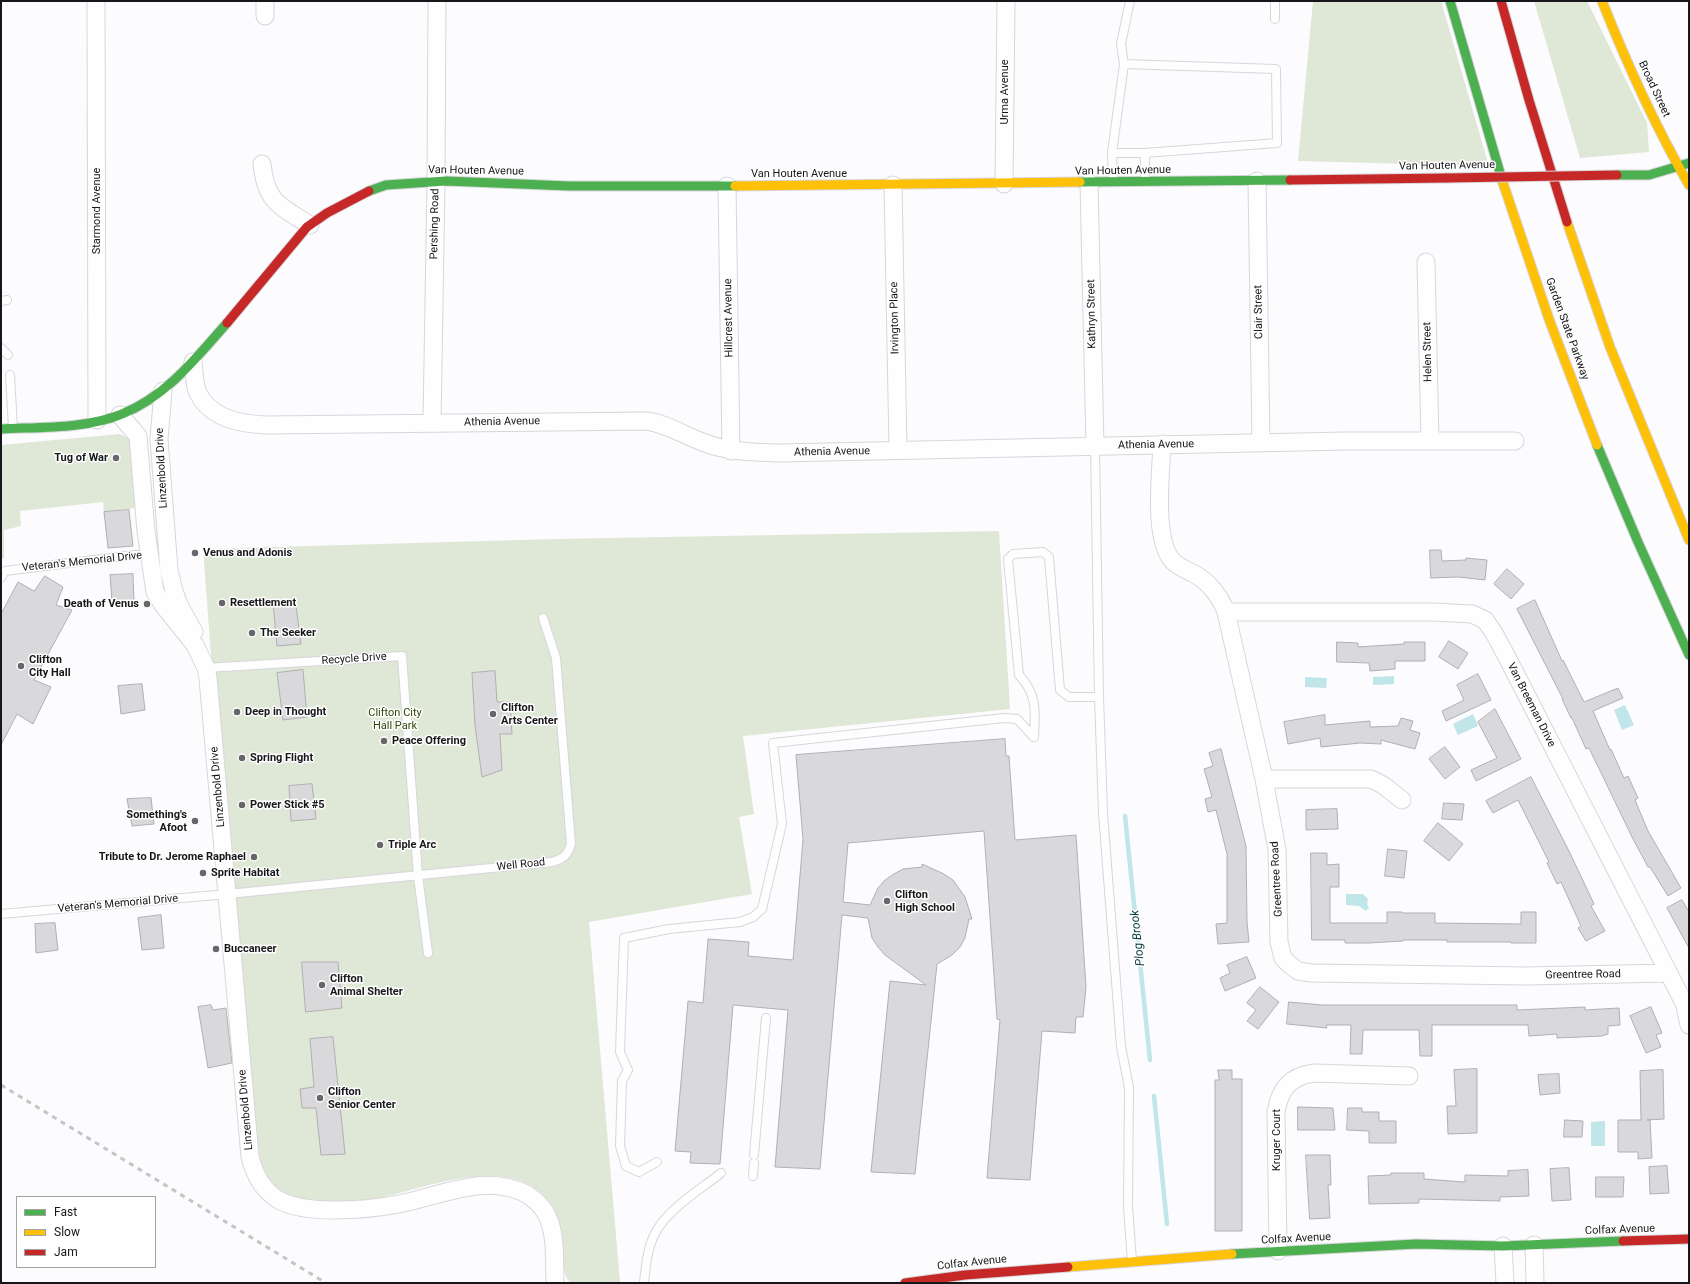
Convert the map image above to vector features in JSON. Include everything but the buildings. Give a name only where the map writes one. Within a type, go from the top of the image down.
[{"type":"main road","name":"Garden State Parkway","points":[[1450,1],[1474,89],[1541,293],[1589,426],[1643,554],[1689,655]]},
{"type":"main road","points":[[1501,1],[1533,112],[1574,243],[1629,394],[1689,540]]},
{"type":"main road","name":"Broad Street","points":[[1602,1],[1614,32],[1678,167],[1689,184]]},
{"type":"main road","name":"Van Houten Avenue","points":[[1,429],[83,423],[120,415],[140,407],[163,390],[193,362],[310,225],[327,213],[368,190],[386,185],[436,182],[569,186],[893,185],[1650,175],[1689,164]]},
{"type":"main road","name":"Colfax Avenue","points":[[905,1283],[966,1279],[1132,1262],[1278,1251],[1416,1244],[1503,1246],[1689,1239]]},
{"type":"street","name":"Starmond Avenue","points":[[96,1],[97,420]]},
{"type":"street","name":"Pershing Road","points":[[432,423],[437,1]]},
{"type":"street","name":"Urma Avenue","points":[[1004,184],[1006,1]]},
{"type":"street","points":[[262,164],[263,180],[267,192],[276,203],[310,225]]},
{"type":"street","name":"Clair Street","points":[[1257,181],[1261,443]]},
{"type":"street","name":"Kathryn Street","points":[[1089,183],[1095,446]]},
{"type":"street","name":"Irvington Place","points":[[893,185],[898,450]]},
{"type":"street","name":"Hillcrest Avenue","points":[[727,186],[731,451]]},
{"type":"street","name":"Helen Street","points":[[1426,262],[1430,441]]},
{"type":"street","name":"Athenia Avenue","points":[[193,362],[198,391],[208,407],[232,420],[247,424],[647,421],[659,423],[704,443],[731,451],[778,453],[1162,444],[1515,441]]},
{"type":"street","name":"Linzenbold Drive","points":[[163,390],[159,439],[168,555],[174,591],[179,605],[193,631],[204,663],[210,690],[231,893],[250,1157],[253,1170],[258,1181],[274,1197],[291,1206],[320,1210],[375,1208],[399,1204],[479,1185],[498,1185],[518,1190],[534,1199],[544,1210],[550,1220],[553,1234],[555,1283]]},
{"type":"street","name":"Linzenbold Drive","points":[[120,415],[138,436],[146,531],[155,592],[162,606],[195,645],[204,663]]},
{"type":"street","name":"Greentree Road","points":[[1162,444],[1160,522],[1161,537],[1167,554],[1174,563],[1206,582],[1222,601],[1226,612],[1264,779],[1277,850],[1279,942],[1283,958],[1298,971],[1311,973],[1526,976],[1668,973]]},
{"type":"street","name":"Van Breeman Drive","points":[[1226,612],[1433,612],[1472,614],[1485,620],[1508,659],[1685,1005],[1689,1025]]},
{"type":"street","points":[[1264,779],[1371,779],[1383,785],[1402,800]]},
{"type":"street","name":"Kruger Court","points":[[1278,1251],[1276,1112],[1278,1100],[1283,1090],[1289,1083],[1304,1074],[1409,1076]]},
{"type":"street","points":[[1534,1245],[1535,1283]]},
{"type":"street","points":[[1503,1246],[1505,1283]]},
{"type":"lane","points":[[1113,183],[1112,153],[1124,64],[1121,44],[1130,1]]},
{"type":"lane","points":[[1275,1],[1275,19]]},
{"type":"lane","points":[[1112,153],[1145,153],[1278,143],[1276,69],[1124,64]]},
{"type":"lane","points":[[1145,153],[1145,182]]},
{"type":"lane","points":[[1,348],[8,355]]},
{"type":"lane","points":[[10,375],[13,428]]},
{"type":"lane","points":[[1095,446],[1099,697],[1103,813],[1121,1046],[1129,1088],[1128,1208],[1132,1262]]},
{"type":"lane","points":[[658,1162],[639,1172],[626,1166],[620,1146],[622,1081],[628,1070],[620,1052],[624,938],[669,929],[740,922],[753,917],[762,908],[782,824],[773,743],[1004,718],[1017,719],[1034,737],[1036,710],[1034,698],[1024,680],[1019,675],[1008,559],[1014,554],[1043,552],[1049,557],[1060,690],[1069,697],[1099,697]]},
{"type":"lane","name":"Veteran's Memorial Drive","points":[[1,578],[5,571],[27,567],[134,555],[168,555]]},
{"type":"lane","name":"Well Road","points":[[231,893],[418,876],[552,862],[562,859],[568,852],[571,844],[556,658],[543,618]]},
{"type":"lane","name":"Recycle Drive","points":[[204,663],[402,656],[418,876]]},
{"type":"lane","points":[[418,876],[428,952]]},
{"type":"lane","name":"Veteran's Memorial Drive","points":[[1,914],[231,893]]},
{"type":"lane","points":[[753,1176],[766,1018]]},
{"type":"lane","points":[[644,1283],[646,1260],[651,1242],[660,1224],[674,1210],[721,1174]]},
{"type":"green space","points":[[1313,1],[1441,1],[1489,166],[1298,161]]},
{"type":"green space","points":[[1534,1],[1587,1],[1647,123],[1649,152],[1580,158]]},
{"type":"green space","points":[[120,434],[130,439],[137,508],[104,512],[103,502],[20,511],[21,526],[4,530],[4,558],[1,559],[1,445]]},
{"type":"green space","name":"Clifton City Hall Park","points":[[999,531],[1010,709],[743,736],[754,814],[739,817],[752,894],[589,922],[620,1282],[571,1283],[564,1271],[562,1236],[553,1207],[540,1192],[530,1185],[513,1179],[494,1176],[475,1177],[434,1184],[378,1198],[341,1202],[299,1198],[281,1191],[271,1183],[265,1174],[258,1156],[234,885],[211,655],[203,549],[556,539]]},
{"type":"water","points":[[1394,676],[1394,684],[1373,685],[1373,677]]},
{"type":"water","points":[[1305,677],[1327,678],[1326,688],[1305,687]]},
{"type":"water","points":[[1625,705],[1634,725],[1622,730],[1614,710]]},
{"type":"water","points":[[1473,714],[1478,726],[1458,735],[1453,724]]},
{"type":"water","points":[[1346,894],[1363,894],[1368,899],[1367,904],[1369,908],[1366,911],[1359,906],[1346,905]]},
{"type":"water","points":[[1605,1121],[1605,1146],[1591,1146],[1591,1122]]},
{"type":"waterway","name":"Plog Brook","points":[[1125,816],[1150,1060]]},
{"type":"waterway","name":"Plog Brook","points":[[1154,1096],[1167,1224]]},
{"type":"railway","points":[[1,1085],[326,1283]]},
{"type":"traffic: fast","points":[[1450,1],[1503,183]]},
{"type":"traffic: fast","points":[[1617,175],[1649,175],[1689,163]]},
{"type":"traffic: fast","points":[[1080,182],[1290,180]]},
{"type":"traffic: fast","points":[[369,191],[386,185],[446,181],[569,186],[735,186]]},
{"type":"traffic: fast","points":[[1,429],[78,425],[108,419],[122,414],[138,406],[167,387],[180,375],[227,323]]},
{"type":"traffic: fast","points":[[1597,445],[1638,542],[1689,655]]},
{"type":"traffic: fast","points":[[1232,1254],[1416,1244],[1503,1246],[1623,1241]]},
{"type":"traffic: slow","points":[[1602,1],[1642,94],[1689,185]]},
{"type":"traffic: slow","points":[[735,186],[1080,182]]},
{"type":"traffic: slow","points":[[1503,183],[1550,322],[1597,445]]},
{"type":"traffic: slow","points":[[1567,222],[1610,347],[1689,540]]},
{"type":"traffic: slow","points":[[1068,1267],[1232,1254]]},
{"type":"traffic: jam","points":[[1501,1],[1529,100],[1567,222]]},
{"type":"traffic: jam","points":[[1447,178],[1617,175]]},
{"type":"traffic: jam","points":[[1290,180],[1447,178]]},
{"type":"traffic: jam","points":[[227,323],[307,227],[327,213],[369,191]]},
{"type":"traffic: jam","points":[[1623,1241],[1689,1239]]},
{"type":"traffic: jam","points":[[905,1283],[965,1275],[1068,1267]]},
{"type":"place","name":"Tug of War","points":[[116,458]]},
{"type":"place","name":"Venus and Adonis","points":[[195,553]]},
{"type":"place","name":"Resettlement","points":[[222,603]]},
{"type":"place","name":"Death of Venus","points":[[147,604]]},
{"type":"place","name":"The Seeker","points":[[252,633]]},
{"type":"place","name":"Clifton City Hall","points":[[21,666]]},
{"type":"place","name":"Deep in Thought","points":[[237,712]]},
{"type":"place","name":"Clifton Arts Center","points":[[493,714]]},
{"type":"place","name":"Peace Offering","points":[[384,741]]},
{"type":"place","name":"Spring Flight","points":[[242,758]]},
{"type":"place","name":"Power Stick #5","points":[[242,805]]},
{"type":"place","name":"Something's Afoot","points":[[195,821]]},
{"type":"place","name":"Triple Arc","points":[[380,845]]},
{"type":"place","name":"Tribute to Dr. Jerome Raphael","points":[[254,857]]},
{"type":"place","name":"Sprite Habitat","points":[[203,873]]},
{"type":"place","name":"Clifton High School","points":[[887,901]]},
{"type":"place","name":"Buccaneer","points":[[216,949]]},
{"type":"place","name":"Clifton Animal Shelter","points":[[322,985]]},
{"type":"place","name":"Clifton Senior Center","points":[[320,1098]]}]
